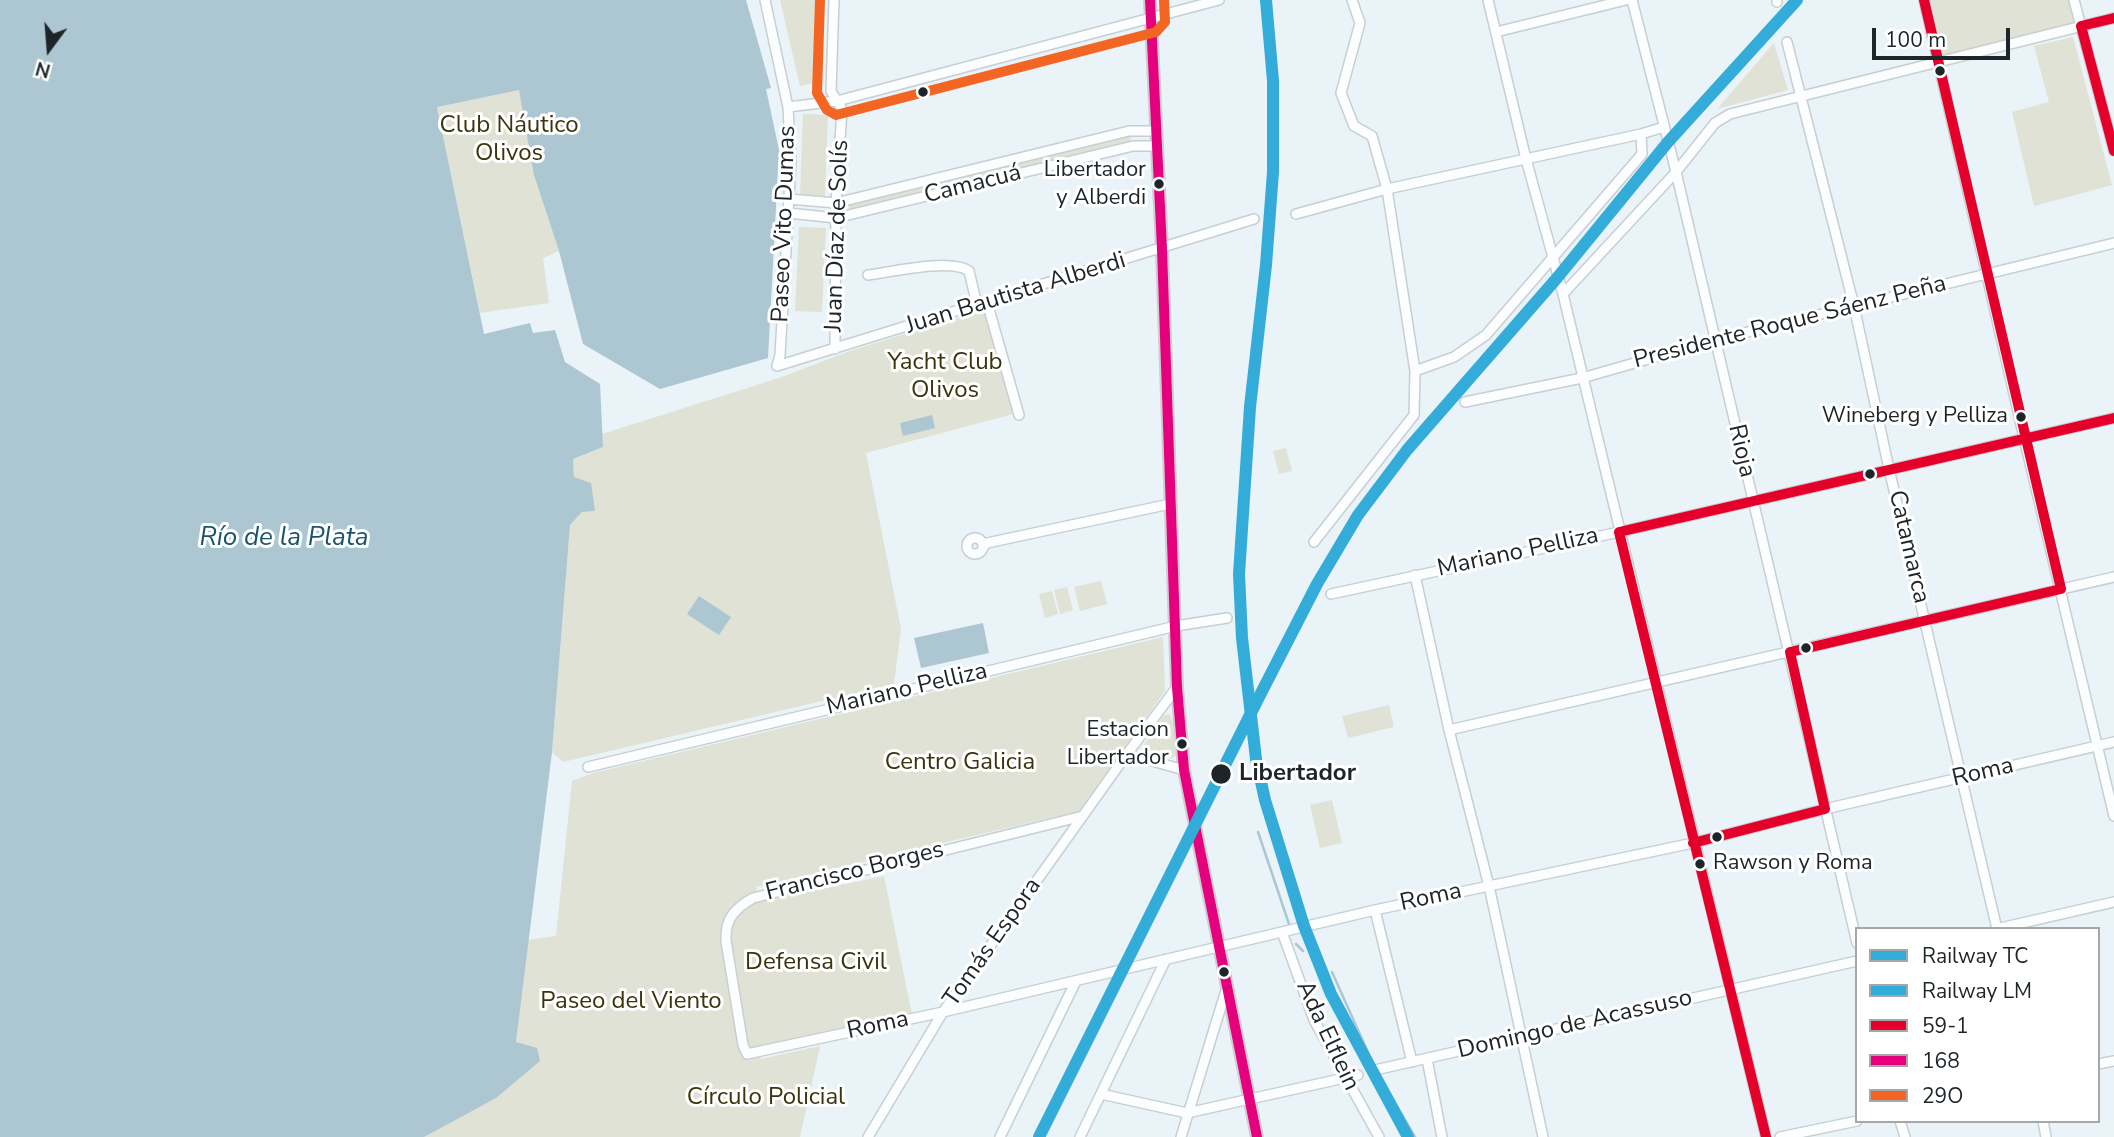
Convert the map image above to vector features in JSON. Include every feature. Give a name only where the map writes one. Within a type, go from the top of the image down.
[{"type":"main road","points":[[1150,0],[1158,146],[1177,687],[1184,770],[1258,1137]]},
{"type":"street","name":"Paseo Vito Dumas","points":[[765,0],[788,107],[791,163],[777,366]]},
{"type":"street","name":"Juan Díaz de Solís","points":[[834,0],[831,91],[842,109],[836,203],[835,349]]},
{"type":"street","points":[[788,107],[837,101],[1219,0]]},
{"type":"street","points":[[1314,542],[1414,415],[1415,371],[1387,190],[1372,136],[1354,126],[1341,93],[1360,23],[1352,0]]},
{"type":"street","points":[[1488,0],[1551,258],[1563,294],[1693,843],[1766,1137]]},
{"type":"street","points":[[1496,32],[1626,0]]},
{"type":"street","name":"Rioja","points":[[1632,0],[1676,172],[1855,935]]},
{"type":"street","points":[[1924,0],[2114,816]]},
{"type":"street","points":[[2074,0],[2114,151]]},
{"type":"street","points":[[1563,294],[1676,172],[1715,123],[1730,114],[1939,64],[2114,18]]},
{"type":"street","name":"Catamarca","points":[[1787,42],[1854,306],[1889,469],[1997,927]]},
{"type":"street","points":[[1296,214],[1387,190],[1664,127]]},
{"type":"street","name":"Camacuá","points":[[789,199],[836,203],[1129,131],[1157,131]]},
{"type":"street","points":[[1415,371],[1454,357],[1486,335],[1642,154],[1641,134]]},
{"type":"street","points":[[1067,146],[1070,161]]},
{"type":"street","name":"Camacuá","points":[[789,213],[836,218],[1133,146],[1158,146]]},
{"type":"street","points":[[925,182],[929,195]]},
{"type":"street","name":"Juan Bautista Alberdi","points":[[777,366],[1254,219]]},
{"type":"street","name":"Presidente Roque Sáenz Peña","points":[[1465,402],[1582,377],[1715,340],[2114,243]]},
{"type":"street","points":[[868,275],[937,265],[964,268],[969,271],[976,305]]},
{"type":"street","points":[[987,302],[1019,415]]},
{"type":"street","name":"Mariano Pelliza","points":[[1331,594],[1619,532],[2114,418]]},
{"type":"street","points":[[983,543],[1170,504]]},
{"type":"street","points":[[1415,575],[1449,730],[1489,887],[1543,1137]]},
{"type":"street","points":[[1449,730],[2114,577]]},
{"type":"street","name":"Mariano Pelliza","points":[[588,767],[1176,626],[1227,618]]},
{"type":"street","name":"Tomás Espora","points":[[868,1137],[943,1012],[1177,687]]},
{"type":"street","name":"Roma","points":[[747,1054],[943,1012],[1375,910],[1693,843],[1825,809],[2114,743]]},
{"type":"street","points":[[1127,754],[1184,770]]},
{"type":"street","name":"Francisco Borges","points":[[747,1054],[743,1045],[726,941],[726,928],[731,914],[740,905],[753,898],[1083,816]]},
{"type":"street","points":[[2006,927],[2114,902]]},
{"type":"street","points":[[1375,910],[1412,1062]]},
{"type":"street","name":"Ada Elflein","points":[[1282,932],[1314,1020],[1379,1137]]},
{"type":"street","points":[[1080,1137],[1166,959]]},
{"type":"street","name":"Domingo de Acassuso","points":[[1375,1070],[1855,961]]},
{"type":"street","points":[[1000,1137],[1076,981]]},
{"type":"street","points":[[1181,1137],[1227,986]]},
{"type":"street","points":[[1427,1059],[1442,1137]]},
{"type":"street","points":[[1339,1068],[1345,1074],[1357,1075]]},
{"type":"street","points":[[1101,1094],[1187,1113],[1357,1075]]},
{"type":"street","points":[[1353,1093],[1353,1083],[1357,1075]]},
{"type":"street","points":[[1780,1137],[1855,1121]]},
{"type":"green space","points":[[780,0],[820,0],[818,82],[800,86]]},
{"type":"green space","points":[[1924,0],[2074,0],[2081,26],[1939,63]]},
{"type":"green space","points":[[2073,37],[2112,185],[2034,206],[2012,112],[2049,102],[2034,46]]},
{"type":"green space","points":[[1774,43],[1788,90],[1717,109]]},
{"type":"green space","name":"Club Náutico Olivos","points":[[637,48],[541,196],[559,251],[543,258],[549,303],[480,313],[437,107]]},
{"type":"green space","points":[[803,114],[828,115],[825,196],[800,195]]},
{"type":"green space","points":[[1130,135],[1131,144],[849,212],[849,204]]},
{"type":"green space","points":[[799,227],[826,228],[822,312],[795,311]]},
{"type":"green space","name":"Yacht Club Olivos","points":[[992,307],[1021,412],[866,453],[901,629],[894,684],[563,762],[552,752],[570,525],[582,512],[595,511],[574,477],[573,459],[603,447],[602,434],[779,378],[850,351]]},
{"type":"green space","points":[[1286,448],[1292,471],[1279,474],[1273,451]]},
{"type":"green space","points":[[1101,581],[1107,604],[1080,611],[1074,587]]},
{"type":"green space","points":[[1067,587],[1073,610],[1060,614],[1054,590]]},
{"type":"green space","points":[[1052,591],[1058,614],[1045,618],[1039,594]]},
{"type":"green space","points":[[1163,637],[1165,691],[1079,811],[756,887],[760,902],[884,876],[912,1015],[759,1046],[761,1059],[820,1046],[800,1137],[424,1137],[457,1118],[516,1043],[527,940],[556,936],[572,781],[593,773]]},
{"type":"green space","points":[[1389,705],[1394,727],[1348,738],[1342,716]]},
{"type":"green space","points":[[1169,714],[1173,722],[1176,756],[1172,758],[1142,753],[1141,749],[1163,716]]},
{"type":"green space","points":[[1332,800],[1342,843],[1320,848],[1310,805]]},
{"type":"water","name":"Río de la Plata","points":[[0,0],[746,0],[771,88],[766,89],[779,150],[768,358],[660,389],[583,344],[559,251],[534,175],[519,90],[437,107],[484,334],[530,323],[533,333],[555,330],[565,362],[600,384],[603,447],[573,459],[574,477],[591,483],[595,511],[582,512],[570,525],[552,752],[516,1042],[537,1048],[540,1061],[496,1098],[424,1137],[0,1137]]},
{"type":"water","points":[[932,415],[935,428],[903,436],[900,423]]},
{"type":"water","points":[[699,596],[731,617],[719,635],[687,614]]},
{"type":"water","points":[[983,623],[989,653],[921,668],[914,638]]},
{"type":"waterway","points":[[1258,832],[1289,924]]},
{"type":"waterway","points":[[1296,944],[1303,951]]},
{"type":"waterway","points":[[1332,972],[1375,1068]]},
{"type":"waterway","points":[[1378,1073],[1415,1137]]},
{"type":"rail line","name":"LM","points":[[1266,0],[1273,81],[1273,172],[1250,407],[1239,574],[1242,638],[1256,759],[1265,800],[1304,926],[1331,994],[1408,1137]]},
{"type":"rail line","name":"TC","points":[[1039,1137],[1258,699],[1317,584],[1358,515],[1407,450],[1557,278],[1668,142],[1797,0]]},
{"type":"transit line","name":"29O","points":[[820,0],[817,93],[827,110],[836,115],[1156,32],[1165,22],[1164,0]]},
{"type":"transit line","name":"168","points":[[1150,0],[1162,249],[1177,687],[1184,770],[1257,1137]]},
{"type":"transit line","name":"59-1","points":[[1693,843],[1825,809],[1790,652],[2061,589],[1924,0]]},
{"type":"transit line","name":"59-1","points":[[2114,18],[2081,26],[2114,151]]},
{"type":"transit line","name":"59-1","points":[[1766,1137],[1619,532],[2114,418]]},
{"type":"place","name":"Libertador y Alberdi","points":[[1159,184]]},
{"type":"place","name":"Wineberg y Pelliza","points":[[2021,417]]},
{"type":"place","name":"Estacion Libertador","points":[[1182,744]]},
{"type":"place","name":"Libertador","points":[[1221,774]]},
{"type":"place","name":"Rawson y Roma","points":[[1700,864]]},
{"type":"park label","name":"Centro Galicia","points":[[960,763]]},
{"type":"park label","name":"Defensa Civil","points":[[816,963]]},
{"type":"park label","name":"Paseo del Viento","points":[[631,1002]]},
{"type":"park label","name":"Círculo Policial","points":[[766,1098]]}]
